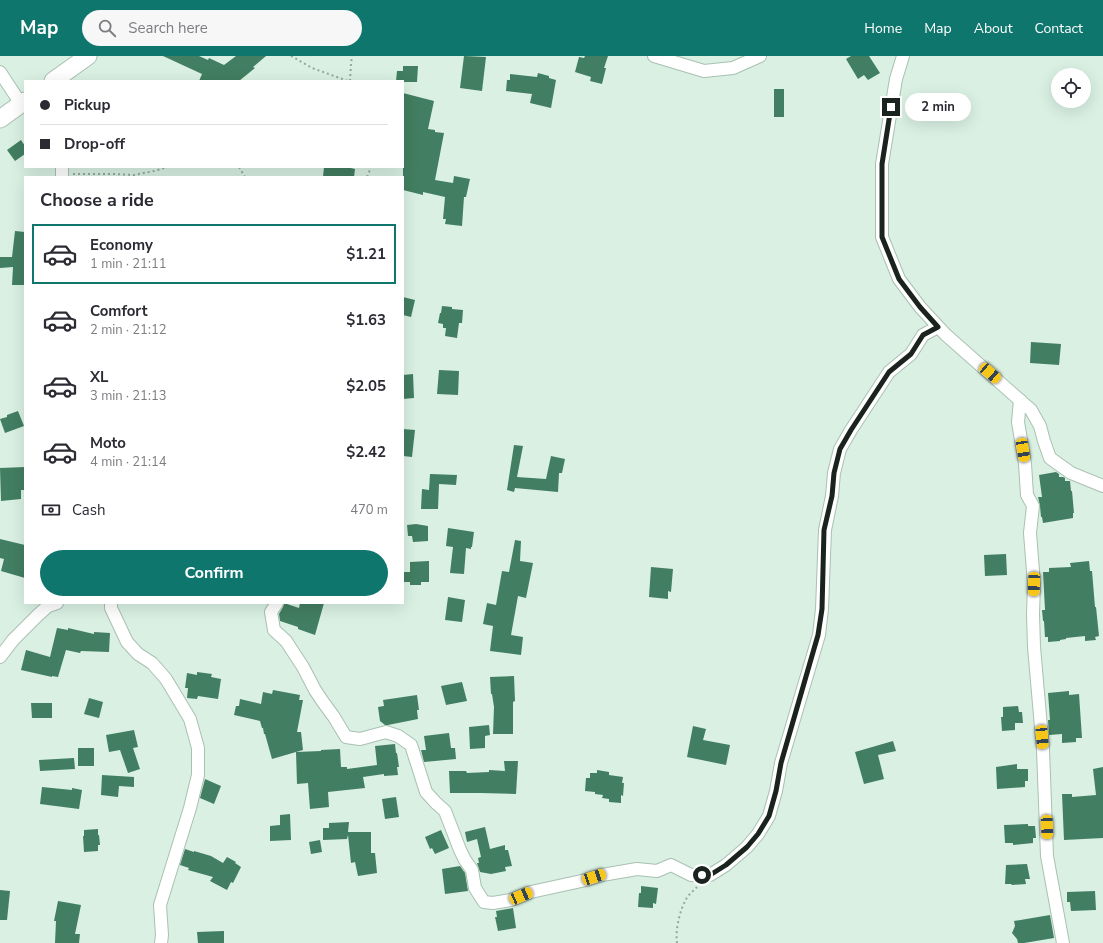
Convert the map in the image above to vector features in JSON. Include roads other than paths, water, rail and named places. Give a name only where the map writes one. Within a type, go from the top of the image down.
[{"type":"main road","points":[[54,80],[88,56]]},
{"type":"main road","points":[[0,119],[24,103]]},
{"type":"street","points":[[654,56],[704,72],[733,68],[760,56]]},
{"type":"street","points":[[903,56],[896,79],[882,164],[882,237],[899,279],[920,307],[946,335],[1031,410],[1040,426],[1050,458],[1071,473],[1094,481],[1103,486]]},
{"type":"street","points":[[0,72],[24,103]]},
{"type":"street","points":[[276,604],[271,612],[274,630],[286,642],[303,667],[322,702],[334,717],[346,737],[360,739],[386,732],[398,736],[411,745],[426,792],[436,804],[445,811],[460,850],[472,870],[475,888],[484,902],[493,903],[511,900],[531,892],[586,880],[602,874],[637,869],[657,871],[671,865],[691,876],[710,875],[726,865],[747,847],[758,834],[769,816],[776,791],[781,763],[818,635],[822,609],[824,530],[832,496],[834,473],[840,449],[889,372],[911,354],[923,335],[938,327]]},
{"type":"street","points":[[1020,400],[1018,422],[1025,464],[1027,495],[1033,506],[1030,533],[1034,584],[1034,640],[1043,750],[1048,856],[1063,943]]},
{"type":"street","points":[[0,657],[13,640],[38,615],[48,606],[54,604]]},
{"type":"street","points":[[111,604],[111,608],[127,642],[138,654],[152,664],[166,679],[190,719],[198,748],[198,775],[190,808],[160,905],[162,935],[161,943]]}]
